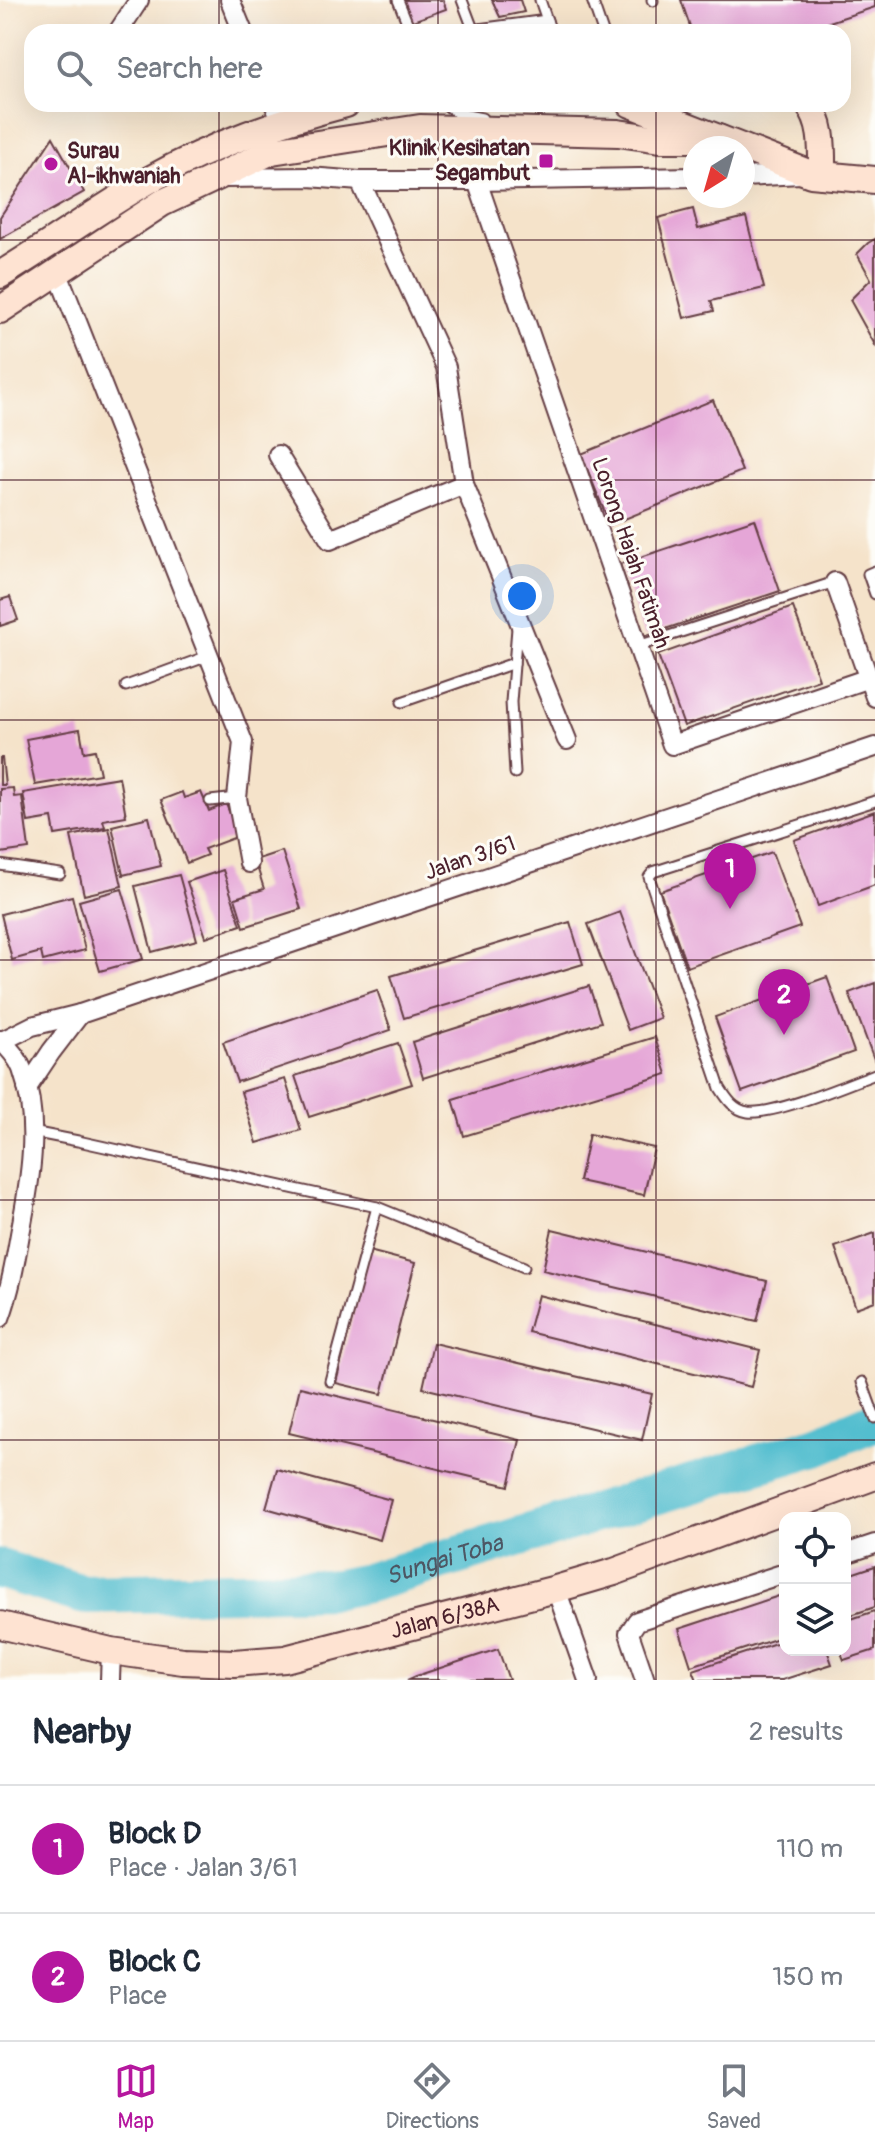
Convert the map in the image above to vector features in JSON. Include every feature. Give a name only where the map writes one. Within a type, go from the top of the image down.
[{"type":"street","points":[[123,24],[139,0]]},
{"type":"street","points":[[230,0],[240,24]]},
{"type":"street","points":[[0,275],[150,180],[279,112]]},
{"type":"street","points":[[651,112],[712,136]]},
{"type":"street","points":[[814,112],[822,146],[816,174]]},
{"type":"street","points":[[0,310],[162,203],[272,151],[420,128],[618,133],[683,139]]},
{"type":"street","points":[[755,152],[816,174]]},
{"type":"street","points":[[755,177],[816,174],[875,180]]},
{"type":"street","points":[[217,178],[477,181],[683,177]]},
{"type":"street","points":[[360,181],[446,367],[464,484],[567,740]]},
{"type":"street","name":"Lorong Hajah Fatimah","points":[[477,181],[672,745],[869,678]]},
{"type":"street","points":[[57,271],[243,742],[237,798],[249,863]]},
{"type":"street","points":[[278,455],[330,540],[464,484]]},
{"type":"street","points":[[835,582],[875,697]]},
{"type":"street","name":"Jalan 3/61","points":[[1,1041],[32,1026],[80,1014],[875,747]]},
{"type":"street","points":[[27,1088],[80,1014]]},
{"type":"street","points":[[0,1318],[6,1278],[29,1187],[32,1132],[27,1088],[21,1067],[1,1041]]},
{"type":"street","name":"Jalan 6/38A","points":[[0,1625],[111,1651],[183,1661],[234,1663],[285,1659],[614,1572],[875,1476]]},
{"type":"street","points":[[851,1552],[875,1544]]},
{"type":"street","points":[[645,1680],[629,1633],[637,1621],[779,1575]]},
{"type":"street","points":[[556,1589],[588,1680]]},
{"type":"street","points":[[110,1680],[111,1651]]},
{"type":"lane","points":[[398,0],[408,24]]},
{"type":"lane","points":[[462,0],[471,24]]},
{"type":"lane","points":[[540,0],[548,24]]},
{"type":"lane","points":[[592,0],[600,24]]},
{"type":"lane","points":[[514,24],[547,20]]},
{"type":"lane","points":[[456,112],[548,131]]},
{"type":"lane","points":[[875,571],[868,574],[875,594]]},
{"type":"lane","points":[[638,646],[835,582]]},
{"type":"lane","points":[[515,773],[511,702],[518,617]]},
{"type":"lane","points":[[126,686],[208,656]]},
{"type":"lane","points":[[402,702],[514,663]]},
{"type":"lane","points":[[210,801],[237,798]]},
{"type":"lane","points":[[875,801],[653,872],[649,877],[720,1088],[730,1104],[746,1112],[771,1110],[875,1074]]},
{"type":"lane","points":[[0,865],[60,874]]},
{"type":"lane","points":[[32,1132],[377,1207],[524,1267]]},
{"type":"lane","points":[[330,1381],[377,1207]]},
{"type":"lane","points":[[862,1382],[875,1418]]},
{"type":"building","points":[[402,0],[443,0],[446,9],[410,22]]},
{"type":"building","points":[[492,0],[520,0],[524,12],[500,17]]},
{"type":"building","points":[[681,0],[875,0],[875,7],[823,24],[689,24]]},
{"type":"building","name":"Surau Al-ikhwaniah","points":[[53,137],[84,192],[0,239],[0,217]]},
{"type":"building","points":[[693,209],[698,229],[746,217],[764,288],[711,301],[714,311],[684,318],[658,218]]},
{"type":"building","points":[[875,239],[875,345],[850,300],[871,279],[857,254]]},
{"type":"building","points":[[713,400],[742,471],[610,525],[581,454]]},
{"type":"building","points":[[755,519],[780,591],[644,636],[620,564]]},
{"type":"building","points":[[10,597],[18,620],[0,626],[0,600]]},
{"type":"building","points":[[793,607],[819,679],[684,726],[658,655]]},
{"type":"building","points":[[80,729],[84,752],[95,750],[100,774],[35,785],[26,739]]},
{"type":"building","points":[[2,758],[5,785],[0,785]]},
{"type":"building","points":[[119,777],[126,816],[103,820],[105,827],[55,835],[52,818],[28,822],[23,793]]},
{"type":"building","points":[[13,788],[14,797],[22,796],[29,849],[0,853],[0,789]]},
{"type":"building","points":[[182,792],[184,798],[201,792],[209,811],[226,804],[239,836],[204,849],[207,855],[187,863],[161,800]]},
{"type":"building","points":[[875,811],[875,885],[818,906],[794,840]]},
{"type":"building","points":[[149,817],[161,866],[123,875],[112,826]]},
{"type":"building","points":[[109,828],[122,886],[84,895],[71,836]]},
{"type":"building","points":[[282,851],[301,909],[244,927],[235,898],[264,889],[255,860]]},
{"type":"building","points":[[772,852],[800,927],[687,967],[660,891]]},
{"type":"building","points":[[223,870],[241,925],[206,937],[187,882]]},
{"type":"building","points":[[179,875],[197,940],[152,952],[135,886]]},
{"type":"building","points":[[122,889],[143,959],[100,971],[79,901]]},
{"type":"building","points":[[72,896],[85,950],[43,961],[41,952],[12,960],[1,914]]},
{"type":"building","points":[[620,912],[660,1018],[628,1030],[588,924]]},
{"type":"building","points":[[570,922],[583,964],[404,1018],[391,976]]},
{"type":"building","points":[[827,977],[854,1052],[742,1092],[715,1017]]},
{"type":"building","points":[[875,983],[875,1062],[849,993]]},
{"type":"building","points":[[589,986],[601,1022],[423,1078],[412,1042]]},
{"type":"building","points":[[377,990],[391,1030],[237,1082],[223,1042]]},
{"type":"building","points":[[655,1037],[667,1074],[464,1136],[453,1099]]},
{"type":"building","points":[[398,1043],[412,1084],[309,1117],[295,1076]]},
{"type":"building","points":[[285,1079],[301,1130],[257,1143],[241,1092]]},
{"type":"building","points":[[589,1134],[654,1148],[644,1195],[579,1181]]},
{"type":"building","points":[[552,1229],[767,1281],[757,1321],[543,1270]]},
{"type":"building","points":[[875,1233],[875,1301],[856,1308],[835,1247]]},
{"type":"building","points":[[369,1251],[415,1263],[382,1394],[336,1383]]},
{"type":"building","points":[[538,1295],[760,1350],[751,1387],[528,1332]]},
{"type":"building","points":[[433,1343],[652,1394],[642,1440],[423,1388]]},
{"type":"building","points":[[300,1387],[520,1440],[509,1486],[289,1433]]},
{"type":"building","points":[[277,1469],[391,1500],[380,1540],[266,1508]]},
{"type":"building","points":[[875,1566],[875,1607],[851,1615],[851,1584],[851,1574]]},
{"type":"building","points":[[779,1596],[779,1638],[691,1666],[679,1629]]},
{"type":"building","points":[[875,1611],[875,1650],[844,1660],[842,1656],[851,1656],[851,1619]]},
{"type":"building","points":[[779,1642],[779,1656],[829,1656],[832,1664],[782,1680],[697,1680],[693,1670]]},
{"type":"building","points":[[498,1649],[509,1680],[407,1680],[416,1676]]},
{"type":"waterway","name":"Sungai Toba","points":[[0,1569],[82,1594],[337,1589],[367,1583],[816,1446],[875,1421]]},
{"type":"place","name":"Klinik Kesihatan Segambut","points":[[546,161]]},
{"type":"place","name":"Surau Al-ikhwaniah","points":[[51,164]]},
{"type":"place","name":"Block D","points":[[730,909]]},
{"type":"place","name":"Block C","points":[[784,1035]]}]
